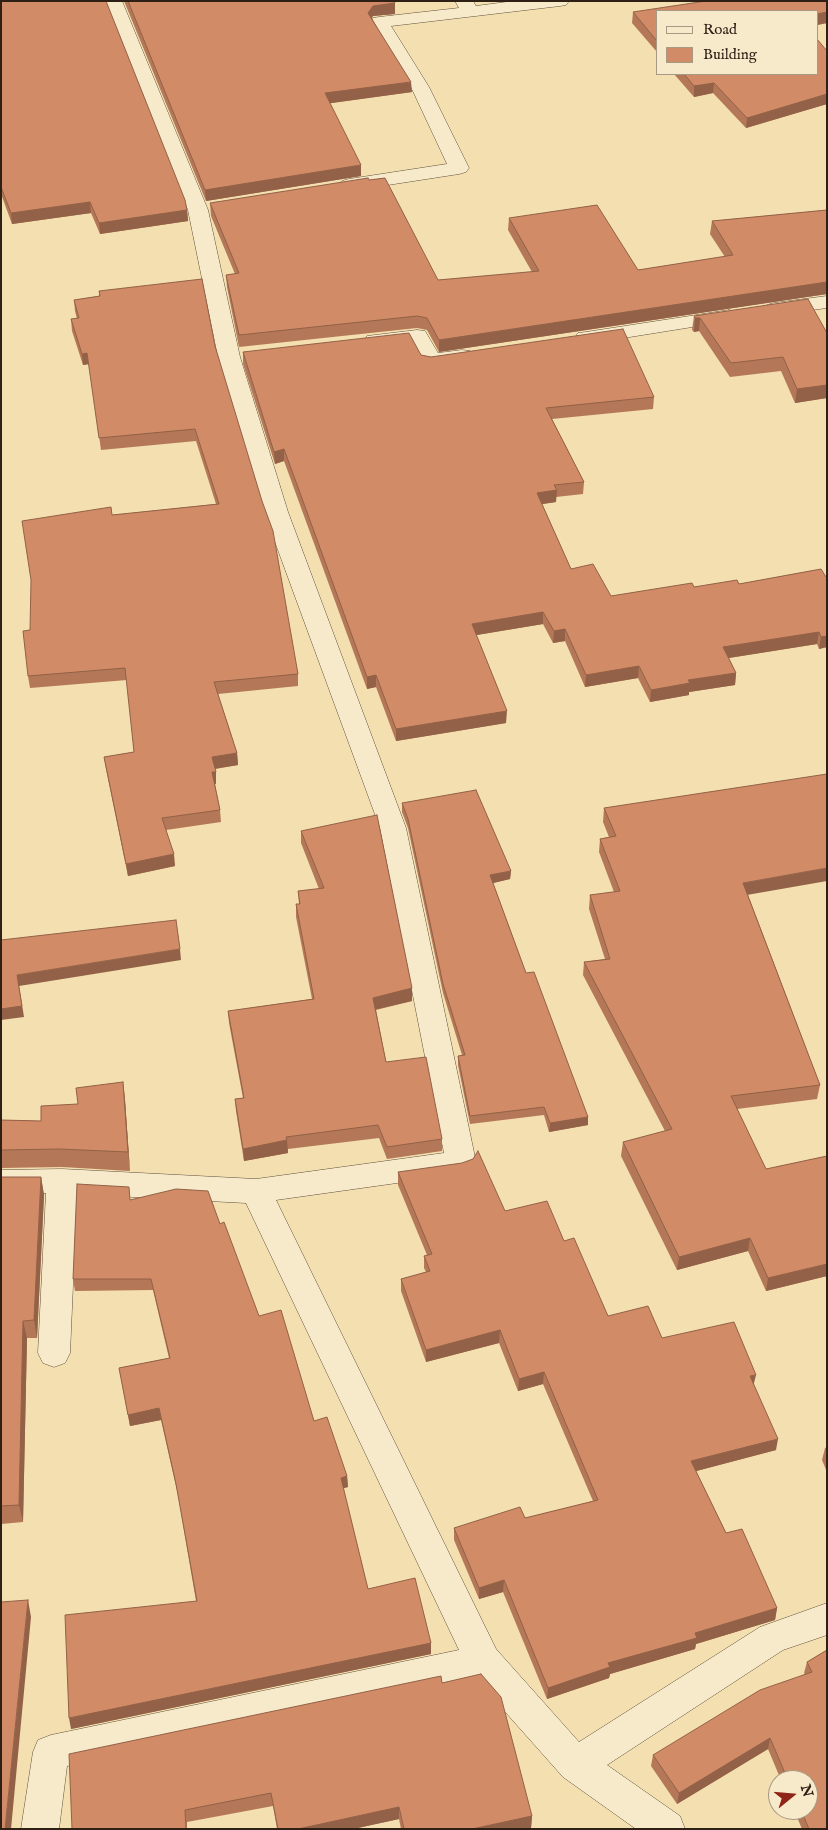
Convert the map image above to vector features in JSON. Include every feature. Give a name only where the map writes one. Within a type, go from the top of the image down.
[{"type":"street","points":[[1,1182],[62,1181],[256,1191],[461,1162],[393,828],[276,512],[239,356],[208,208],[113,1]]},
{"type":"street","points":[[334,188],[459,168],[420,87],[379,22],[467,7],[560,1]]},
{"type":"street","points":[[570,340],[827,302]]},
{"type":"street","points":[[358,343],[417,336],[431,361],[481,354]]},
{"type":"street","points":[[54,1353],[62,1181]]},
{"type":"street","points":[[256,1191],[483,1661],[576,1764],[667,1829]]},
{"type":"street","points":[[576,1764],[772,1638],[827,1620]]},
{"type":"street","points":[[40,1829],[51,1752],[483,1661]]},
{"type":"building","points":[[1,1],[106,1],[185,200],[187,210],[99,223],[90,202],[11,213],[1,187]]},
{"type":"building","points":[[128,1],[394,1],[395,3],[373,6],[368,13],[411,82],[325,93],[361,165],[205,190]]},
{"type":"building","points":[[706,1],[827,1],[827,12],[818,14],[818,10],[656,10],[656,40],[633,12]]},
{"type":"building","points":[[818,40],[827,51],[827,94],[747,118],[714,83],[694,86],[685,75],[818,75]]},
{"type":"building","points":[[368,178],[369,180],[385,178],[438,280],[539,271],[509,218],[597,205],[638,270],[733,255],[712,221],[827,210],[827,282],[439,340],[427,318],[417,316],[239,335],[226,275],[239,273],[210,203]]},
{"type":"building","points":[[202,279],[215,346],[262,501],[273,531],[298,674],[214,682],[237,753],[212,757],[216,772],[212,772],[220,810],[162,818],[174,854],[126,864],[104,757],[134,752],[125,668],[28,676],[23,631],[30,630],[31,580],[22,521],[111,507],[112,515],[219,504],[195,429],[99,438],[87,353],[82,354],[71,319],[79,318],[74,300],[100,296],[99,291]]},
{"type":"building","points":[[808,299],[827,333],[827,385],[797,389],[783,357],[731,363],[700,318],[695,318],[694,316]]},
{"type":"building","points":[[623,329],[654,397],[546,408],[584,482],[554,485],[557,490],[537,493],[571,569],[593,564],[611,596],[692,583],[694,587],[737,580],[739,584],[821,569],[827,577],[827,636],[821,637],[819,632],[723,647],[736,673],[688,680],[690,683],[651,690],[639,666],[586,675],[565,629],[554,631],[543,612],[472,624],[507,711],[396,729],[376,675],[367,677],[284,449],[274,452],[243,352],[409,333],[421,355],[431,357]]},
{"type":"building","points":[[827,774],[827,868],[743,883],[820,1085],[731,1096],[766,1169],[827,1156],[827,1264],[768,1278],[750,1238],[679,1257],[623,1142],[672,1129],[584,962],[610,959],[590,895],[620,891],[600,839],[616,836],[604,808]]},
{"type":"building","points":[[476,790],[511,871],[490,875],[526,973],[534,972],[588,1117],[550,1123],[544,1107],[470,1116],[458,1056],[465,1055],[443,984],[408,819],[402,803]]},
{"type":"building","points":[[377,815],[412,988],[373,998],[386,1062],[426,1057],[442,1139],[387,1147],[378,1125],[286,1137],[287,1140],[243,1149],[235,1099],[244,1098],[228,1011],[314,999],[296,904],[300,904],[298,891],[324,888],[301,831]]},
{"type":"building","points":[[176,920],[180,949],[17,975],[22,1006],[1,1009],[1,940]]},
{"type":"building","points":[[123,1082],[128,1152],[59,1149],[1,1150],[1,1120],[41,1121],[41,1106],[78,1104],[76,1088]]},
{"type":"building","points":[[478,1151],[505,1211],[547,1201],[564,1241],[574,1238],[608,1316],[648,1306],[662,1338],[734,1322],[756,1375],[750,1376],[778,1439],[691,1461],[726,1533],[742,1529],[777,1608],[695,1633],[697,1638],[608,1663],[610,1667],[548,1688],[504,1580],[479,1588],[454,1528],[520,1507],[525,1518],[598,1500],[544,1372],[519,1379],[500,1330],[426,1350],[401,1279],[430,1271],[424,1256],[432,1254],[398,1172],[462,1163],[473,1159]]},
{"type":"building","points":[[1,1177],[41,1177],[34,1320],[23,1321],[19,1505],[1,1506]]},
{"type":"building","points":[[77,1184],[129,1187],[130,1200],[176,1189],[208,1191],[220,1224],[224,1222],[259,1316],[281,1310],[314,1421],[327,1417],[347,1476],[341,1478],[368,1589],[415,1578],[431,1643],[69,1718],[65,1615],[197,1601],[176,1484],[159,1408],[128,1415],[119,1368],[170,1358],[151,1279],[73,1279]]},
{"type":"building","points":[[28,1600],[5,1829],[1,1829],[1,1602]]},
{"type":"building","points":[[827,1650],[827,1829],[809,1829],[805,1820],[818,1820],[818,1770],[784,1770],[770,1738],[679,1793],[653,1755],[760,1690],[812,1672],[807,1662]]},
{"type":"building","points":[[481,1674],[501,1697],[532,1816],[472,1829],[404,1829],[399,1807],[298,1829],[278,1829],[271,1793],[185,1810],[186,1829],[72,1829],[69,1754],[441,1676],[442,1683]]}]
